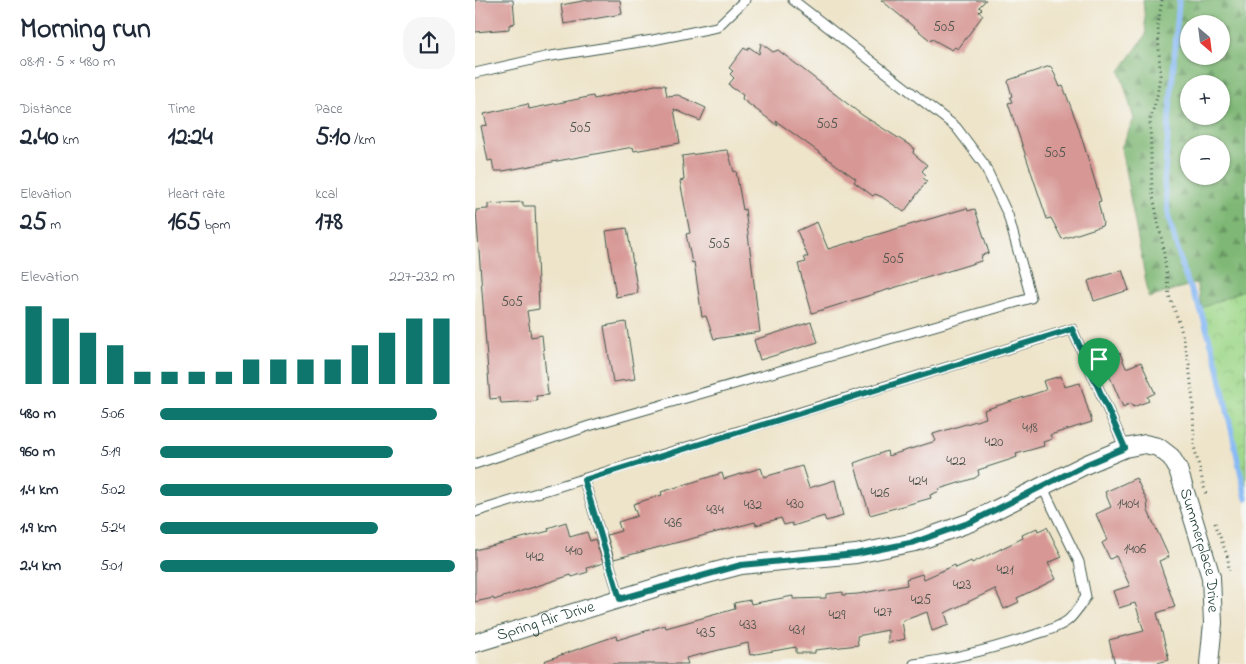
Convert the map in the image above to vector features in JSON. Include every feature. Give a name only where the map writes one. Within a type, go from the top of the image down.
[{"type":"street","name":"Spring Air Drive","points":[[475,643],[741,565],[856,554],[915,542],[971,522],[1042,486],[1125,448],[1145,444],[1158,447]]},
{"type":"street","name":"Summerplace Drive","points":[[1158,447],[1171,457],[1178,469],[1211,577],[1213,623],[1209,664]]},
{"type":"lane","points":[[475,73],[545,57],[653,40],[717,27],[745,0]]},
{"type":"lane","points":[[475,464],[597,424],[1031,298],[1008,215],[983,164],[955,127],[793,0]]},
{"type":"lane","points":[[475,512],[1072,329],[1125,448]]},
{"type":"lane","points":[[584,480],[620,599]]},
{"type":"lane","points":[[914,664],[969,655],[1011,643],[1051,629],[1067,621],[1079,608],[1086,597],[1079,562],[1042,486]]},
{"type":"path","points":[[1162,0],[1158,24],[1160,75],[1157,97],[1150,120],[1152,191],[1163,246],[1169,295],[1180,325],[1189,364],[1193,402],[1194,446],[1208,503]]},
{"type":"path","points":[[1213,518],[1227,558],[1230,575]]},
{"type":"green space","points":[[1143,0],[1246,0],[1246,289],[1202,308],[1196,283],[1149,298],[1121,148],[1134,119],[1120,71],[1146,35]]},
{"type":"green space","points":[[1246,289],[1246,491],[1202,308]]},
{"type":"building","points":[[475,0],[513,0],[515,23],[509,25],[509,29],[475,32]]},
{"type":"building","points":[[588,0],[620,0],[622,14],[564,24],[561,5]]},
{"type":"building","points":[[881,0],[986,0],[979,7],[982,9],[979,12],[983,15],[958,49],[955,47],[952,50],[932,39],[931,41]]},
{"type":"building","points":[[761,43],[773,52],[778,50],[862,115],[914,148],[913,153],[927,165],[922,171],[926,175],[923,178],[927,181],[904,212],[882,197],[875,194],[873,196],[854,182],[856,179],[776,121],[778,126],[742,99],[743,95],[731,87],[729,84],[734,78],[730,74],[733,71],[729,68],[744,48],[747,50],[749,47],[759,54]]},
{"type":"building","points":[[1050,66],[1060,87],[1063,86],[1078,126],[1101,201],[1098,202],[1103,223],[1102,226],[1062,239],[1051,218],[1047,219],[1008,103],[1012,102],[1009,80]]},
{"type":"building","points":[[655,85],[665,85],[667,96],[678,95],[706,108],[700,121],[674,109],[680,143],[634,151],[633,147],[503,171],[494,171],[492,160],[488,161],[481,126],[487,125],[484,114],[528,104],[529,109],[593,96],[594,99]]},
{"type":"building","points":[[728,151],[734,172],[736,171],[743,210],[745,209],[760,332],[714,339],[706,316],[702,317],[694,262],[692,263],[686,234],[690,233],[680,181],[684,180],[682,156]]},
{"type":"building","points":[[523,202],[523,206],[535,206],[539,309],[527,311],[531,337],[542,335],[548,395],[536,396],[537,401],[501,403],[500,398],[490,399],[476,210],[488,209],[488,204]]},
{"type":"building","points":[[967,208],[968,211],[975,209],[989,253],[982,255],[981,261],[812,313],[798,264],[806,262],[804,257],[808,257],[797,231],[817,222],[828,249]]},
{"type":"building","points":[[627,228],[638,293],[616,297],[606,231]]},
{"type":"building","points":[[1122,270],[1129,290],[1094,301],[1088,281]]},
{"type":"building","points":[[626,322],[635,379],[613,382],[604,326]]},
{"type":"building","points":[[811,322],[818,342],[760,360],[754,340]]},
{"type":"building","points":[[1120,353],[1126,368],[1141,362],[1155,393],[1147,397],[1149,401],[1133,407],[1131,403],[1123,407],[1103,361]]},
{"type":"building","points":[[1061,376],[1064,387],[1080,383],[1092,422],[1050,435],[1052,439],[1043,442],[1044,446],[1016,454],[1017,457],[978,470],[979,475],[975,478],[939,489],[940,491],[930,495],[931,498],[870,515],[854,463],[887,451],[888,456],[936,441],[933,434],[986,418],[984,410],[1046,390],[1043,381]]},
{"type":"building","points":[[802,466],[809,488],[835,480],[843,516],[826,521],[824,516],[793,526],[792,523],[784,525],[781,518],[756,525],[755,522],[614,559],[607,535],[621,531],[618,522],[637,516],[633,504],[662,495],[661,492],[722,473],[724,479],[761,468],[764,477]]},
{"type":"building","points":[[1136,478],[1147,501],[1148,511],[1169,557],[1159,561],[1175,607],[1157,613],[1169,660],[1153,664],[1115,664],[1109,640],[1144,631],[1135,603],[1119,608],[1113,591],[1130,586],[1116,556],[1110,559],[1102,543],[1107,540],[1096,514],[1111,507],[1105,492]]},
{"type":"building","points":[[566,522],[570,537],[587,532],[590,541],[595,539],[603,563],[587,568],[588,572],[572,577],[571,575],[494,600],[493,598],[475,602],[475,550],[549,531],[548,528]]},
{"type":"building","points":[[1047,527],[1062,557],[1048,563],[1056,579],[1017,598],[1019,602],[1004,609],[995,589],[945,613],[949,625],[932,631],[927,612],[902,621],[905,639],[888,643],[888,630],[857,636],[858,645],[815,650],[815,653],[796,653],[796,647],[750,655],[748,643],[686,658],[688,664],[545,664],[544,661],[616,636],[617,640],[665,625],[666,628],[735,609],[734,603],[750,600],[751,604],[793,596],[793,599],[826,598],[826,594],[843,592],[843,595],[858,594],[907,585],[906,579],[922,574],[924,579],[955,565],[956,568],[971,561],[972,563],[1023,538],[1022,535],[1037,528],[1038,531]]},
{"type":"waterway","points":[[1179,0],[1164,183],[1169,219],[1185,276],[1201,311],[1217,363],[1246,498]]},
{"type":"route","points":[[1072,329],[1099,389],[1125,448],[1087,464],[971,522],[915,542],[856,554],[741,565],[620,599],[584,480],[1072,329]]}]
